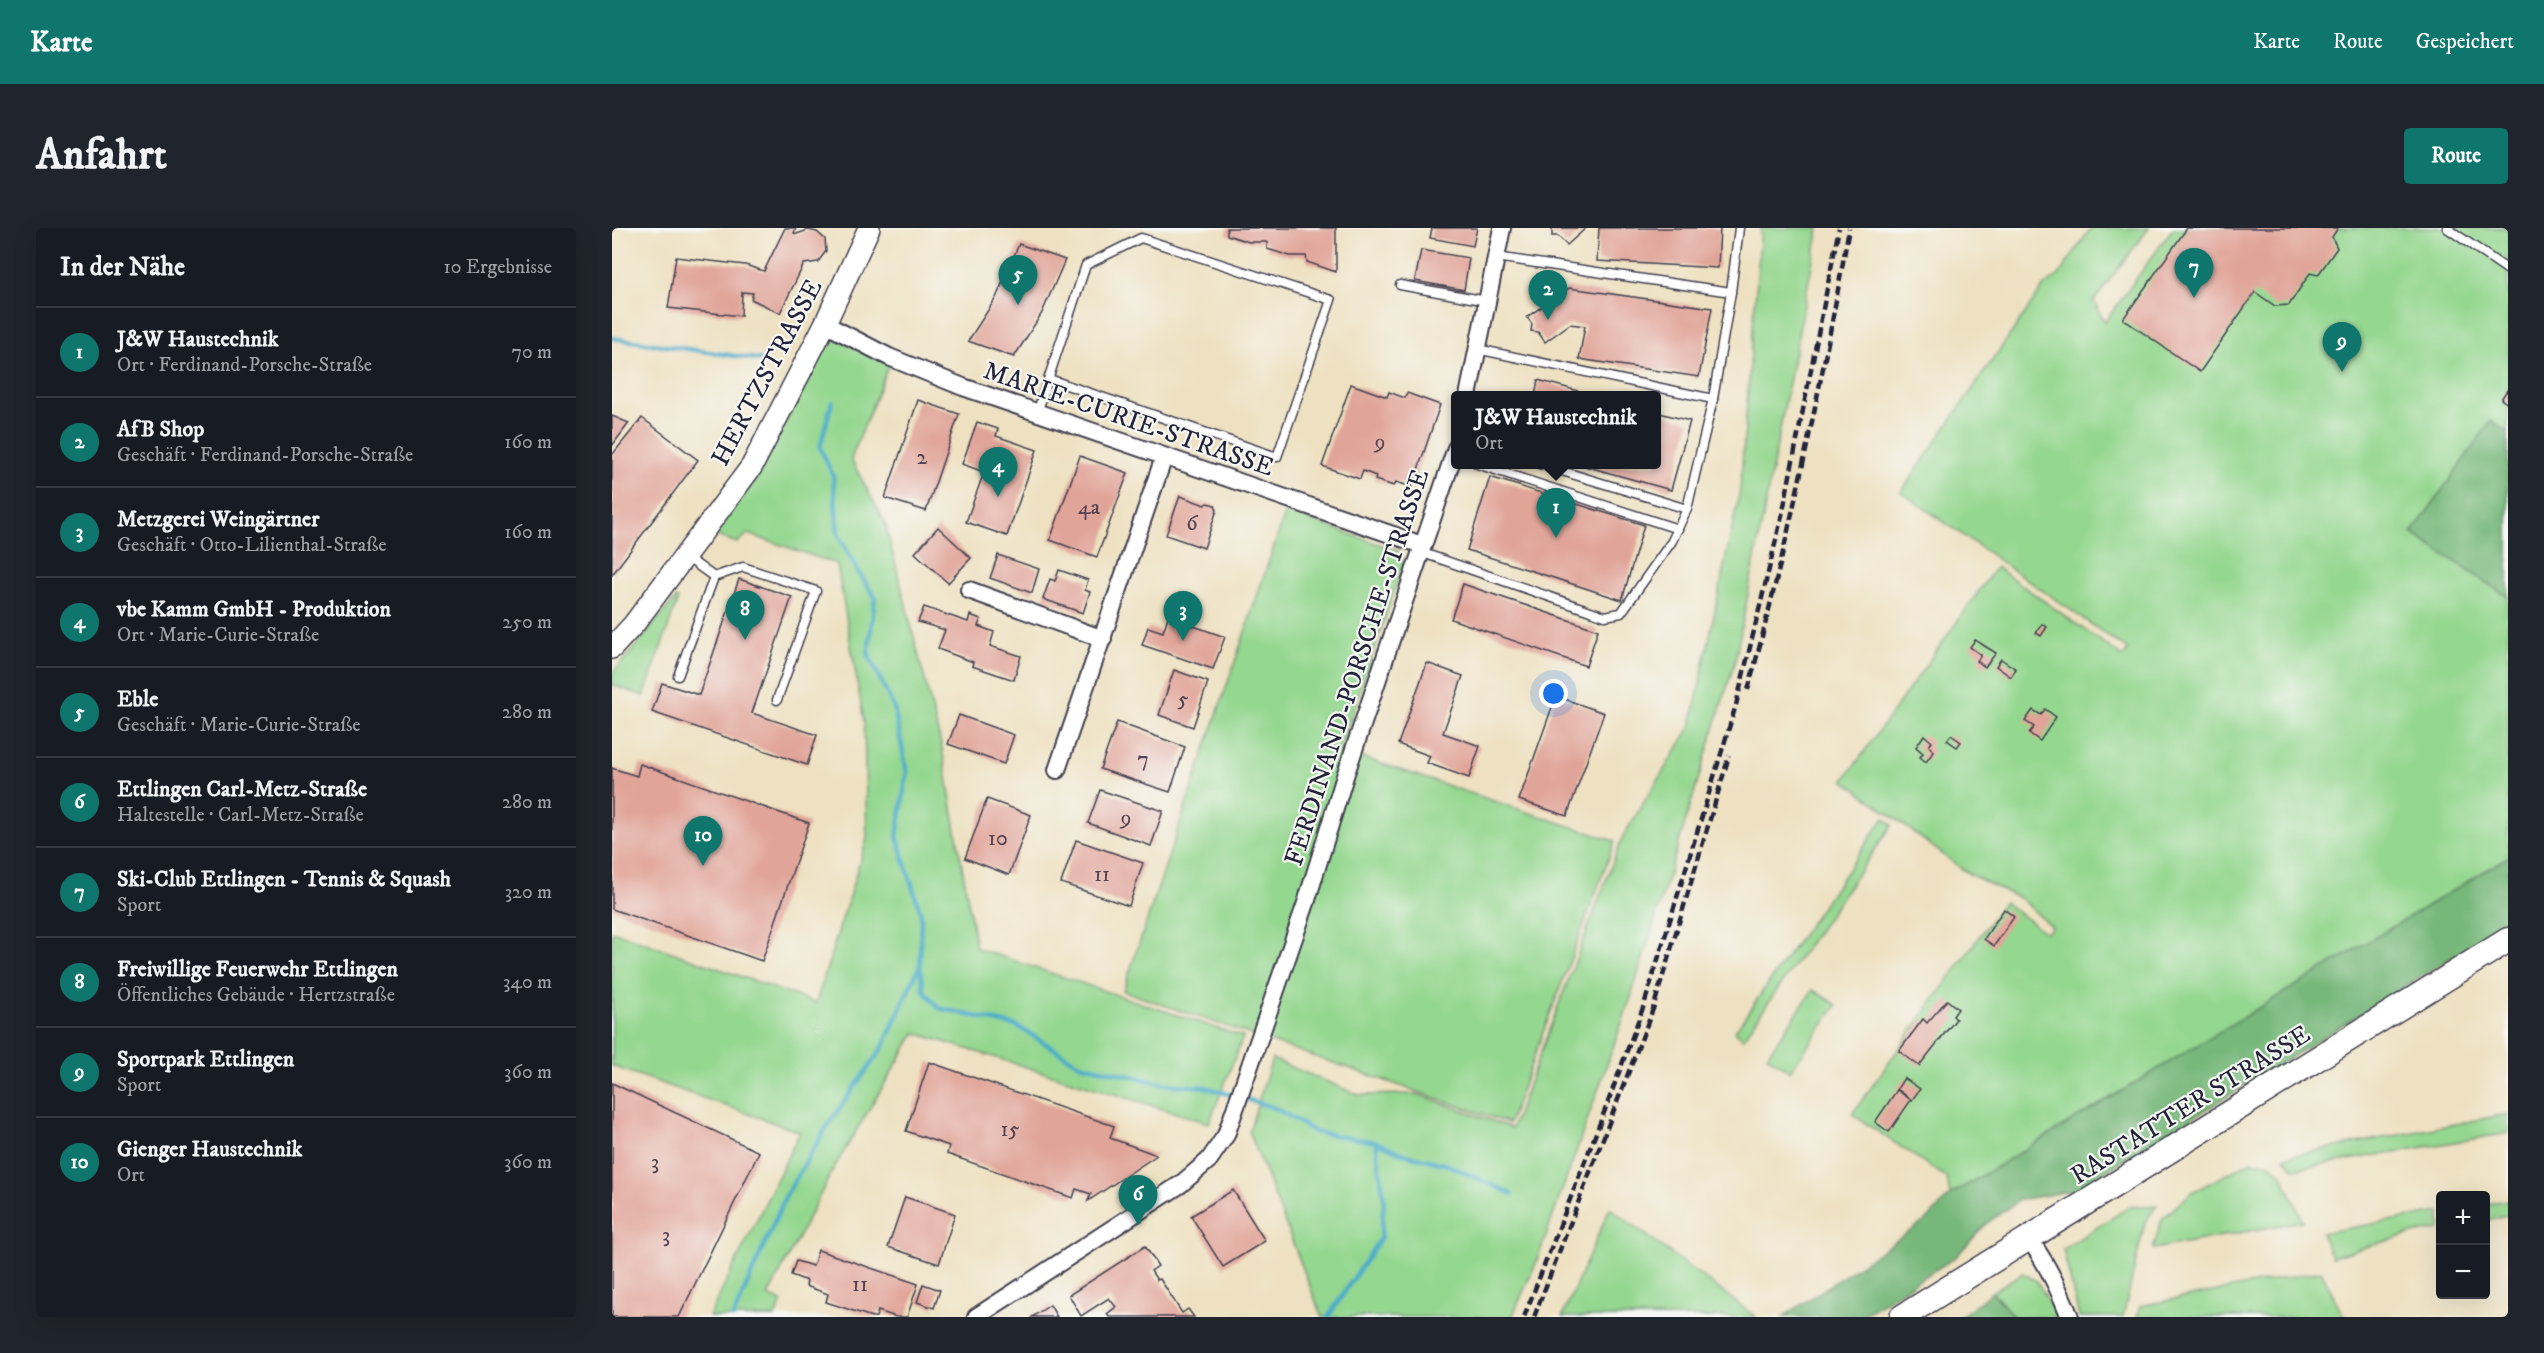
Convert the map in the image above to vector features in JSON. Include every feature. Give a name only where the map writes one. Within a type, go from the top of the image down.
[{"type":"main road","name":"RASTATTER STRASSE","points":[[1902,1317],[2508,940]]},
{"type":"street","name":"HERTZSTRASSE","points":[[612,648],[634,624],[752,466],[825,324],[869,228]]},
{"type":"street","points":[[1469,391],[1502,228]]},
{"type":"street","name":"MARIE-CURIE-STRASSE","points":[[825,324],[888,357],[963,387],[1421,549]]},
{"type":"street","points":[[1057,770],[1164,457]]},
{"type":"street","name":"FERDINAND-PORSCHE-STRASSE","points":[[976,1317],[1198,1171],[1218,1148],[1234,1111],[1306,903],[1345,776],[1451,465]]},
{"type":"street","points":[[969,590],[1103,639]]},
{"type":"street","points":[[2030,1239],[2053,1277],[2070,1317]]},
{"type":"lane","points":[[1421,549],[1605,616],[1621,614],[1672,541],[1687,509],[1713,399],[1739,228]]},
{"type":"lane","points":[[2447,228],[2508,270]]},
{"type":"lane","points":[[1037,413],[1086,265],[1141,238],[1331,300],[1277,457],[1049,379]]},
{"type":"lane","points":[[1496,256],[1731,292]]},
{"type":"lane","points":[[1400,285],[1487,302]]},
{"type":"lane","points":[[1477,349],[1713,399]]},
{"type":"lane","points":[[1490,469],[1678,529]]},
{"type":"lane","points":[[1552,469],[1687,509]]},
{"type":"lane","points":[[685,555],[714,577]]},
{"type":"lane","points":[[714,577],[743,567],[816,591],[777,700]]},
{"type":"lane","points":[[678,676],[714,577]]},
{"type":"green space","points":[[1761,228],[1819,228],[1735,661],[1631,997],[1537,1261],[1512,1317],[1322,1317],[1249,1131],[1272,1059],[1359,1095],[1417,1094],[1512,1128],[1622,838],[1691,726],[1740,490]]},
{"type":"green space","points":[[2091,228],[2149,228],[2093,302],[2099,307],[2097,309],[2105,322],[2173,228],[2508,228],[2508,432],[2491,421],[2412,533],[2508,597],[2508,857],[1950,1195],[1947,1178],[1852,1114],[2004,902],[2046,933],[2052,927],[2021,899],[1969,874],[1844,780],[1996,567],[2123,657],[2128,650],[1901,492],[2044,286],[2059,275]]},
{"type":"green space","points":[[831,336],[889,364],[851,459],[885,523],[942,748],[976,948],[1243,1037],[1209,1123],[915,1033],[835,1166],[768,1296],[782,1302],[775,1317],[709,1317],[800,1132],[612,1066],[612,931],[816,1003],[867,839],[864,722],[837,564],[748,534],[737,543],[714,535],[756,478]]},
{"type":"green space","points":[[2491,421],[2508,432],[2508,597],[2412,533]]},
{"type":"green space","points":[[1286,511],[1401,552],[1403,565],[1340,750],[1615,841],[1509,1123],[1123,991]]},
{"type":"green space","points":[[676,598],[678,599],[644,696],[612,685],[612,674]]},
{"type":"green space","points":[[1884,818],[1892,825],[1743,1039],[1735,1031]]},
{"type":"green space","points":[[2508,857],[2508,923],[2076,1190],[2019,1200],[1986,1224],[1956,1257],[1860,1317],[1783,1317],[1928,1219],[1950,1195]]},
{"type":"green space","points":[[1813,990],[1837,1005],[1790,1071],[1767,1056]]},
{"type":"green space","points":[[2508,1114],[2508,1133],[2294,1169],[2284,1157]]},
{"type":"green space","points":[[2252,1161],[2270,1164],[2281,1173],[2303,1221],[2153,1249],[2162,1219],[2192,1192]]},
{"type":"green space","points":[[2508,1200],[2508,1216],[2490,1219],[2490,1203]]},
{"type":"green space","points":[[2157,1205],[2145,1222],[2123,1317],[2079,1317],[2063,1249],[2129,1207]]},
{"type":"green space","points":[[1610,1208],[1756,1317],[1562,1317]]},
{"type":"green space","points":[[2436,1213],[2436,1230],[2407,1235],[2332,1257],[2321,1233]]},
{"type":"green space","points":[[2321,1271],[2344,1317],[2137,1317],[2140,1306]]},
{"type":"green space","points":[[2022,1273],[2037,1281],[2057,1317],[2014,1317],[1992,1292]]},
{"type":"green space","points":[[1992,1292],[2014,1317],[1960,1317]]},
{"type":"building","points":[[785,228],[796,228],[794,233],[797,234],[808,230],[817,232],[825,239],[826,251],[818,262],[804,264],[780,313],[751,299],[753,293],[742,292],[741,316],[668,308],[676,257],[745,265],[764,271]]},
{"type":"building","points":[[1227,228],[1336,228],[1336,272],[1307,262],[1306,256],[1290,256],[1267,249],[1267,242],[1249,242],[1227,235]]},
{"type":"building","points":[[1432,228],[1477,228],[1473,246],[1430,238]]},
{"type":"building","points":[[1552,228],[1586,228],[1567,245],[1558,236],[1552,236]]},
{"type":"building","points":[[1599,228],[1720,228],[1718,268],[1597,261]]},
{"type":"building","points":[[2187,228],[2338,228],[2332,237],[2337,248],[2318,275],[2310,273],[2289,305],[2275,306],[2255,292],[2200,372],[2123,319]]},
{"type":"building","points":[[1019,244],[1065,260],[1042,313],[1014,357],[968,341],[996,298]]},
{"type":"building","points":[[1421,250],[1469,258],[1464,290],[1415,281]]},
{"type":"building","points":[[1569,288],[1712,308],[1699,377],[1579,359],[1585,326],[1570,324],[1545,342],[1538,332],[1531,331],[1532,324],[1527,317]]},
{"type":"building","points":[[1538,380],[1578,391],[1536,391]]},
{"type":"building","points":[[1351,384],[1387,397],[1389,392],[1405,398],[1407,393],[1440,405],[1412,487],[1396,482],[1394,486],[1375,480],[1376,476],[1363,471],[1360,479],[1322,466]]},
{"type":"building","points":[[2508,389],[2508,404],[2501,399]]},
{"type":"building","points":[[918,400],[959,414],[926,511],[885,498]]},
{"type":"building","points":[[1661,413],[1690,421],[1671,490],[1595,469],[1661,469]]},
{"type":"building","points":[[612,416],[629,423],[612,446]]},
{"type":"building","points":[[642,418],[698,460],[612,575],[612,455]]},
{"type":"building","points":[[977,422],[998,429],[996,436],[1037,450],[1007,536],[966,522],[984,472],[962,464]]},
{"type":"building","points":[[1080,456],[1128,473],[1097,557],[1050,540]]},
{"type":"building","points":[[1490,477],[1644,525],[1622,600],[1467,550]]},
{"type":"building","points":[[1180,496],[1205,505],[1208,503],[1215,505],[1217,510],[1204,548],[1166,535]]},
{"type":"building","points":[[938,527],[971,558],[948,583],[915,553]]},
{"type":"building","points":[[998,555],[1039,569],[1032,593],[990,578]]},
{"type":"building","points":[[1059,570],[1088,580],[1085,590],[1090,592],[1083,613],[1043,599],[1050,579],[1055,581]]},
{"type":"building","points":[[739,579],[792,597],[752,713],[817,735],[807,765],[652,712],[662,683],[699,695]]},
{"type":"building","points":[[1463,584],[1598,630],[1586,666],[1451,619]]},
{"type":"building","points":[[924,607],[968,622],[970,615],[981,619],[978,626],[994,632],[990,646],[1021,656],[1014,680],[972,666],[973,662],[938,649],[945,630],[918,622]]},
{"type":"building","points":[[1168,617],[1225,637],[1213,669],[1142,645],[1148,627],[1163,632]]},
{"type":"building","points":[[2042,624],[2047,627],[2041,636],[2036,633]]},
{"type":"building","points":[[1975,640],[1996,653],[1985,667],[1977,661],[1981,655],[1970,647]]},
{"type":"building","points":[[2001,659],[2016,669],[2011,677],[1996,666]]},
{"type":"building","points":[[1427,663],[1463,676],[1443,733],[1480,746],[1469,778],[1427,763],[1430,756],[1398,744]]},
{"type":"building","points":[[1174,670],[1208,682],[1193,727],[1159,715]]},
{"type":"building","points":[[1556,696],[1604,713],[1567,816],[1519,800]]},
{"type":"building","points":[[2045,709],[2056,717],[2040,741],[2029,733],[2034,727],[2025,721],[2033,710],[2041,715]]},
{"type":"building","points":[[959,715],[1014,735],[1004,764],[948,744]]},
{"type":"building","points":[[1117,722],[1185,747],[1170,792],[1100,769]]},
{"type":"building","points":[[1924,735],[1932,742],[1929,746],[1934,751],[1926,762],[1920,757],[1923,753],[1916,747]]},
{"type":"building","points":[[1951,735],[1961,742],[1957,747],[1947,740]]},
{"type":"building","points":[[640,764],[809,823],[762,961],[612,909],[612,768],[637,776]]},
{"type":"building","points":[[1100,790],[1163,811],[1151,846],[1088,823]]},
{"type":"building","points":[[987,799],[1031,815],[1009,875],[965,858]]},
{"type":"building","points":[[1076,840],[1143,863],[1129,906],[1061,883]]},
{"type":"building","points":[[2004,909],[2014,917],[1994,946],[1984,939]]},
{"type":"building","points":[[1947,1000],[1958,1009],[1953,1016],[1956,1019],[1919,1066],[1899,1051],[1923,1019],[1927,1023]]},
{"type":"building","points":[[929,1062],[1114,1126],[1110,1138],[1157,1155],[1088,1201],[1091,1194],[1076,1189],[1073,1198],[947,1154],[949,1146],[906,1131]]},
{"type":"building","points":[[1904,1078],[1920,1089],[1912,1100],[1897,1089]]},
{"type":"building","points":[[612,1083],[759,1152],[679,1317],[612,1317]]},
{"type":"building","points":[[1897,1090],[1911,1100],[1889,1132],[1875,1122]]},
{"type":"building","points":[[1233,1190],[1265,1241],[1223,1267],[1191,1216]]},
{"type":"building","points":[[905,1197],[955,1214],[939,1264],[888,1247]]},
{"type":"building","points":[[1145,1246],[1158,1266],[1151,1271],[1157,1280],[1160,1279],[1182,1313],[1188,1309],[1194,1317],[1109,1317],[1107,1314],[1116,1307],[1109,1298],[1081,1316],[1069,1295]]},
{"type":"building","points":[[818,1250],[918,1284],[907,1317],[896,1317],[878,1311],[876,1317],[872,1317],[826,1302],[828,1294],[806,1286],[807,1281],[791,1275],[796,1261],[813,1266]]},
{"type":"building","points":[[923,1284],[940,1290],[934,1308],[917,1302]]},
{"type":"building","points":[[1050,1305],[1057,1317],[1032,1317]]},
{"type":"waterway","points":[[612,338],[763,360]]},
{"type":"waterway","points":[[832,402],[820,447],[833,476],[838,534],[857,570],[875,597],[868,654],[894,708],[907,772],[897,837],[921,914],[920,965],[924,991],[939,1008],[1017,1026],[1079,1064],[1165,1084],[1205,1087],[1235,1096]]},
{"type":"waterway","points":[[733,1317],[786,1195],[828,1125],[883,1047],[919,967]]},
{"type":"waterway","points":[[1243,1098],[1275,1108],[1315,1132],[1376,1142],[1404,1154],[1448,1165],[1512,1194]]},
{"type":"waterway","points":[[1328,1317],[1381,1237],[1384,1199],[1376,1142]]},
{"type":"railway","points":[[1524,1317],[1644,1005],[1736,705],[1783,511],[1839,228]]},
{"type":"railway","points":[[1748,690],[1804,460],[1849,228]]},
{"type":"railway","points":[[1534,1317],[1653,1009],[1729,756]]},
{"type":"place","name":"Ski-Club Ettlingen - Tennis & Squash","points":[[2194,298]]},
{"type":"place","name":"Eble","points":[[1018,305]]},
{"type":"place","name":"AfB Shop","points":[[1548,320]]},
{"type":"place","name":"Sportpark Ettlingen","points":[[2342,372]]},
{"type":"place","name":"vbe Kamm GmbH - Produktion","points":[[998,497]]},
{"type":"place","name":"J&W Haustechnik","points":[[1556,538]]},
{"type":"place","name":"Freiwillige Feuerwehr Ettlingen","points":[[745,640]]},
{"type":"place","name":"Metzgerei Weingärtner","points":[[1183,641]]},
{"type":"place","name":"Gienger Haustechnik","points":[[703,866]]},
{"type":"place","name":"Ettlingen Carl-Metz-Straße","points":[[1138,1225]]}]
